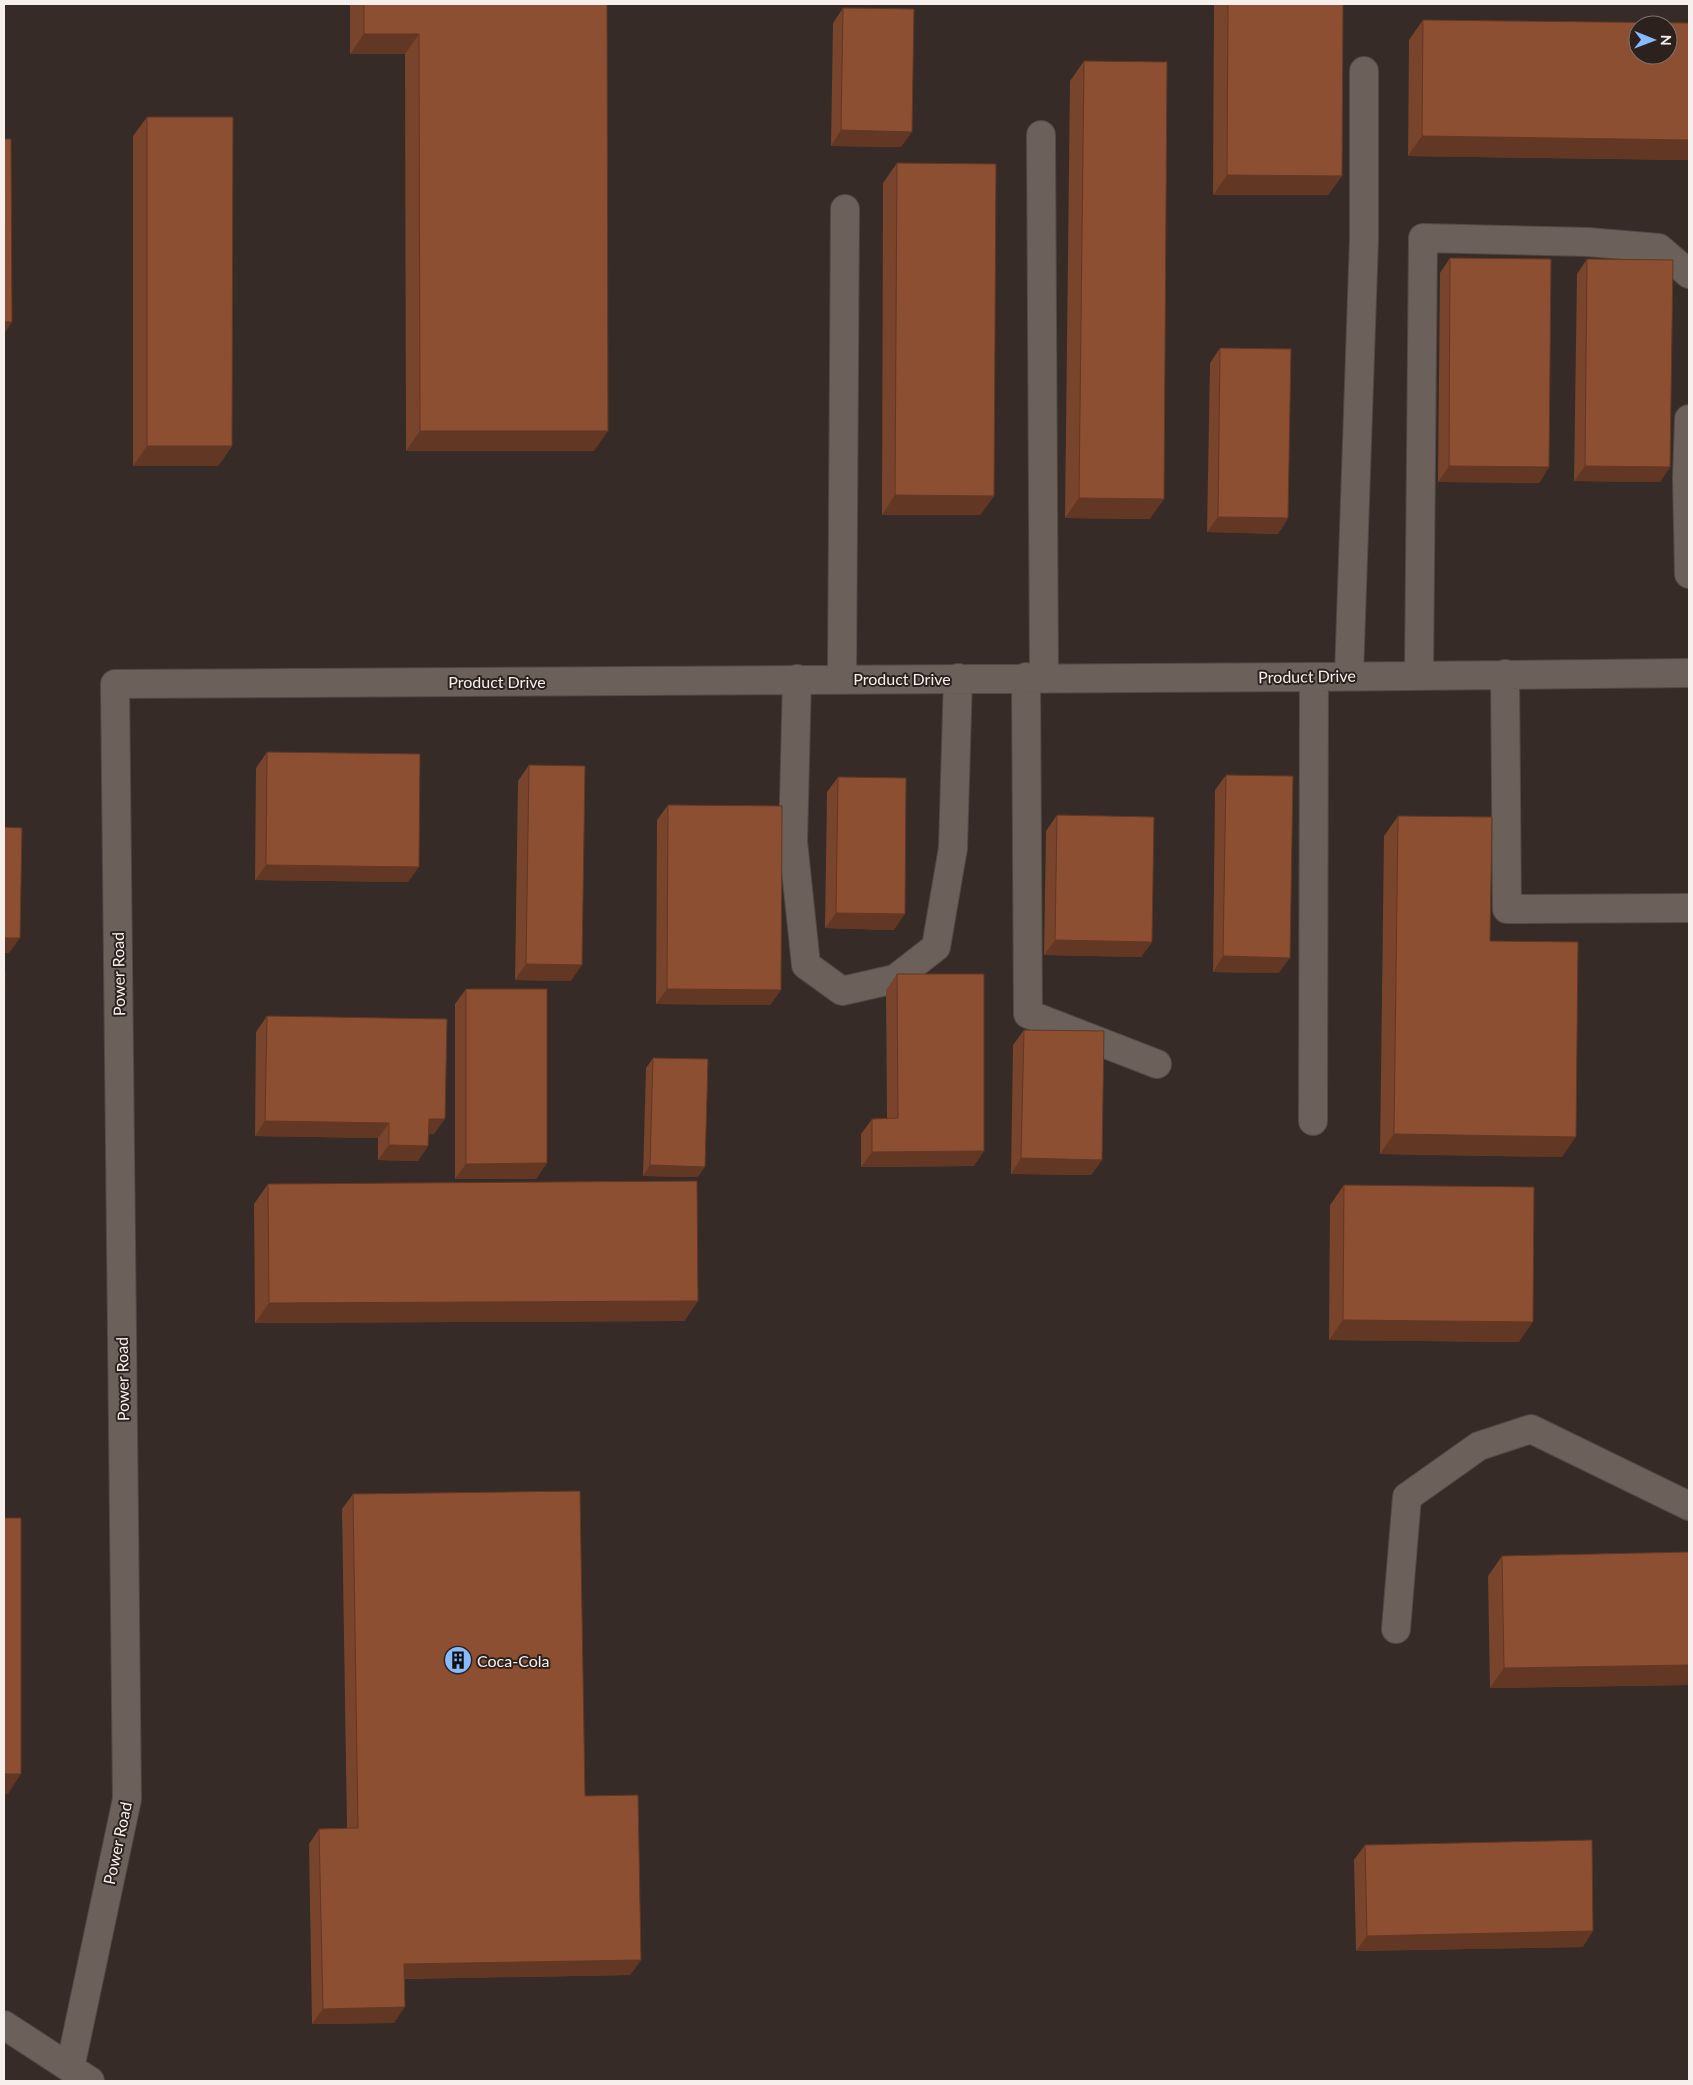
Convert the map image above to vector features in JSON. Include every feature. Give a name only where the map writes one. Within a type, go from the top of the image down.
[{"type":"street","points":[[1349,675],[1364,239],[1364,71]]},
{"type":"street","points":[[1042,135],[1035,677],[1028,1014],[1157,1064]]},
{"type":"street","points":[[842,679],[845,208]]},
{"type":"street","points":[[1419,675],[1423,238],[1588,242],[1659,248],[1689,274]]},
{"type":"street","points":[[1689,419],[1687,479],[1689,574]]},
{"type":"street","name":"Product Drive","points":[[115,684],[1035,677],[1314,677],[1349,675],[1689,672]]},
{"type":"street","points":[[1505,674],[1507,909],[1688,908]]},
{"type":"street","points":[[1313,1121],[1314,677]]},
{"type":"street","points":[[797,679],[793,842],[806,965],[842,991],[895,979],[936,947],[953,848],[958,678]]},
{"type":"street","name":"Power Road","points":[[80,2075],[127,1799],[115,684]]},
{"type":"street","points":[[1396,1630],[1407,1498],[1479,1446],[1531,1429],[1689,1506]]},
{"type":"street","points":[[4,2025],[80,2075]]},
{"type":"building","points":[[364,4],[607,4],[608,431],[420,431],[419,34],[364,34]]},
{"type":"building","points":[[1228,4],[1343,4],[1342,176],[1227,175]]},
{"type":"building","points":[[843,8],[914,9],[912,132],[841,130]]},
{"type":"building","points":[[1423,20],[1628,22],[1628,65],[1678,65],[1678,23],[1689,23],[1689,140],[1422,136]]},
{"type":"building","points":[[1084,61],[1167,62],[1164,499],[1079,498]]},
{"type":"building","points":[[147,117],[233,117],[232,446],[147,446]]},
{"type":"building","points":[[4,139],[11,139],[12,322],[4,322]]},
{"type":"building","points":[[897,163],[996,164],[994,496],[895,495]]},
{"type":"building","points":[[1450,258],[1551,259],[1549,467],[1449,466]]},
{"type":"building","points":[[1587,259],[1673,260],[1670,467],[1585,466]]},
{"type":"building","points":[[1220,348],[1291,349],[1288,518],[1218,517]]},
{"type":"building","points":[[267,752],[420,754],[419,867],[266,865]]},
{"type":"building","points":[[529,765],[585,766],[582,965],[526,964]]},
{"type":"building","points":[[1226,775],[1293,776],[1290,958],[1223,956]]},
{"type":"building","points":[[838,777],[906,778],[905,914],[836,913]]},
{"type":"building","points":[[668,805],[782,806],[781,990],[667,989]]},
{"type":"building","points":[[1057,815],[1154,817],[1152,942],[1055,940]]},
{"type":"building","points":[[1398,816],[1492,817],[1490,941],[1578,942],[1576,1137],[1394,1134]]},
{"type":"building","points":[[4,827],[22,828],[20,938],[4,938]]},
{"type":"building","points":[[4,971],[5,971],[4,1042]]},
{"type":"building","points":[[897,974],[984,974],[984,1151],[872,1152],[872,1119],[898,1118]]},
{"type":"building","points":[[466,989],[547,989],[547,1163],[466,1164]]},
{"type":"building","points":[[267,1016],[447,1019],[445,1119],[429,1119],[428,1146],[389,1145],[389,1123],[265,1121]]},
{"type":"building","points":[[1024,1030],[1104,1031],[1102,1160],[1021,1158]]},
{"type":"building","points":[[653,1058],[708,1059],[705,1167],[650,1165]]},
{"type":"building","points":[[697,1181],[698,1301],[269,1303],[268,1184]]},
{"type":"building","points":[[1344,1185],[1534,1187],[1533,1322],[1343,1320]]},
{"type":"building","name":"Coca-Cola","points":[[580,1491],[585,1796],[638,1795],[641,1960],[404,1964],[405,2007],[323,2009],[319,1829],[358,1828],[353,1494]]},
{"type":"building","points":[[4,1518],[21,1518],[21,1774],[4,1774]]},
{"type":"building","points":[[1689,1552],[1689,1665],[1504,1668],[1502,1556]]},
{"type":"building","points":[[1592,1840],[1593,1931],[1367,1936],[1365,1845]]},
{"type":"place","name":"Coca-Cola","points":[[458,1660]]}]
